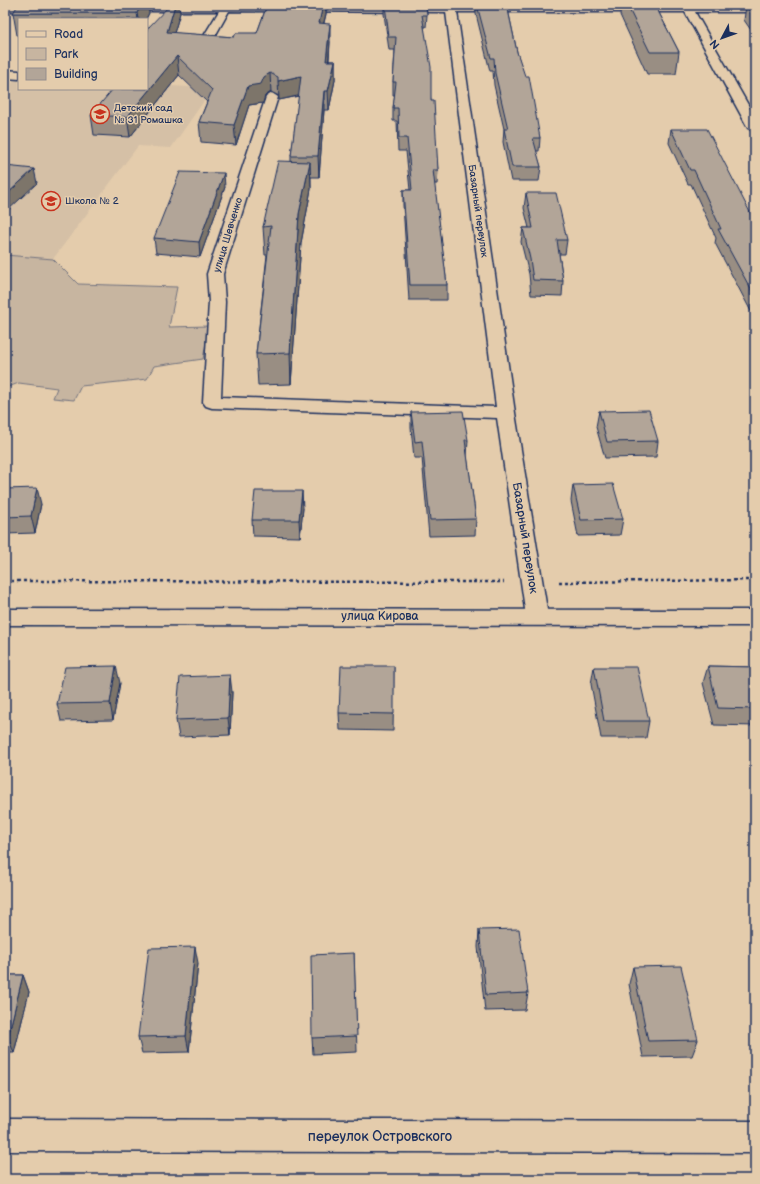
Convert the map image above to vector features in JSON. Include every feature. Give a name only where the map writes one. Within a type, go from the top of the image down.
[{"type":"street","points":[[688,7],[755,128]]},
{"type":"street","points":[[108,8],[688,7],[755,9]]},
{"type":"street","points":[[5,8],[60,8]]},
{"type":"street","points":[[203,47],[226,8]]},
{"type":"street","name":"Базарный переулок","points":[[451,8],[506,413],[537,616]]},
{"type":"street","points":[[5,74],[18,75]]},
{"type":"street","name":"улица Шевченко","points":[[272,97],[215,274],[218,302],[212,402],[506,413]]},
{"type":"street","name":"улица Кирова","points":[[5,617],[537,616],[755,618]]},
{"type":"street","name":"переулок Островского","points":[[5,1135],[755,1137]]},
{"type":"path","points":[[5,581],[532,582],[755,580]]},
{"type":"shaded area","points":[[17,78],[18,90],[148,90],[148,85],[213,88],[171,148],[138,146],[53,259],[5,255],[5,90]]},
{"type":"green space","points":[[5,255],[53,259],[78,284],[177,287],[169,327],[209,326],[203,359],[154,366],[147,379],[81,386],[74,400],[53,398],[57,388],[19,383],[5,388]]},
{"type":"building","points":[[18,5],[141,5],[137,13],[13,13]]},
{"type":"building","points":[[170,5],[175,5],[167,32],[234,37],[236,33],[257,33],[267,5],[323,5],[319,23],[330,24],[326,61],[335,61],[328,91],[324,91],[318,156],[291,156],[301,76],[278,81],[278,77],[270,73],[264,77],[261,84],[248,86],[234,125],[199,122],[212,90],[177,56],[127,117],[91,115],[112,90],[148,90],[148,28]]},
{"type":"building","points":[[385,5],[426,5],[427,15],[422,15],[431,67],[431,101],[434,101],[438,170],[433,170],[447,285],[410,285],[403,190],[412,190],[407,138],[399,138],[398,108],[393,108],[396,82],[393,82],[396,37],[389,37]]},
{"type":"building","points":[[477,5],[507,5],[517,52],[525,76],[529,76],[540,138],[533,138],[541,167],[512,167],[504,129],[508,129],[495,73],[494,58],[491,58]]},
{"type":"building","points":[[627,5],[655,5],[679,52],[650,52]]},
{"type":"building","points":[[746,6],[755,6],[755,18]]},
{"type":"building","points":[[671,129],[707,129],[755,222],[755,297],[718,229],[721,229],[694,170],[690,170]]},
{"type":"building","points":[[278,161],[310,162],[299,214],[290,353],[256,354],[271,226],[263,227]]},
{"type":"building","points":[[5,166],[34,169],[5,196]]},
{"type":"building","points":[[180,172],[224,173],[199,242],[154,238]]},
{"type":"building","points":[[526,193],[556,193],[567,240],[557,240],[563,281],[533,280],[523,228],[533,228]]},
{"type":"building","points":[[649,410],[658,441],[607,442],[599,411]]},
{"type":"building","points":[[463,411],[468,440],[465,440],[476,519],[430,520],[422,441],[415,442],[411,412]]},
{"type":"building","points":[[613,484],[623,519],[581,520],[573,485]]},
{"type":"building","points":[[37,488],[31,516],[5,517],[5,489]]},
{"type":"building","points":[[255,491],[302,491],[299,520],[252,520]]},
{"type":"building","points":[[116,666],[110,703],[57,704],[65,667]]},
{"type":"building","points":[[341,666],[394,666],[394,714],[339,713]]},
{"type":"building","points":[[708,666],[755,667],[755,709],[718,708]]},
{"type":"building","points":[[594,667],[637,667],[649,721],[604,721]]},
{"type":"building","points":[[230,675],[228,718],[176,720],[180,677]]},
{"type":"building","points":[[519,929],[528,993],[486,995],[479,930]]},
{"type":"building","points":[[195,947],[186,1036],[138,1037],[149,948]]},
{"type":"building","points":[[354,953],[357,1036],[312,1038],[311,955]]},
{"type":"building","points":[[681,966],[698,1040],[648,1041],[633,967]]},
{"type":"building","points":[[5,975],[23,975],[8,1037],[5,1037]]},
{"type":"place","name":"Детский сад № 31 Ромашка","points":[[100,114]]},
{"type":"place","name":"Школа № 2","points":[[51,201]]}]
